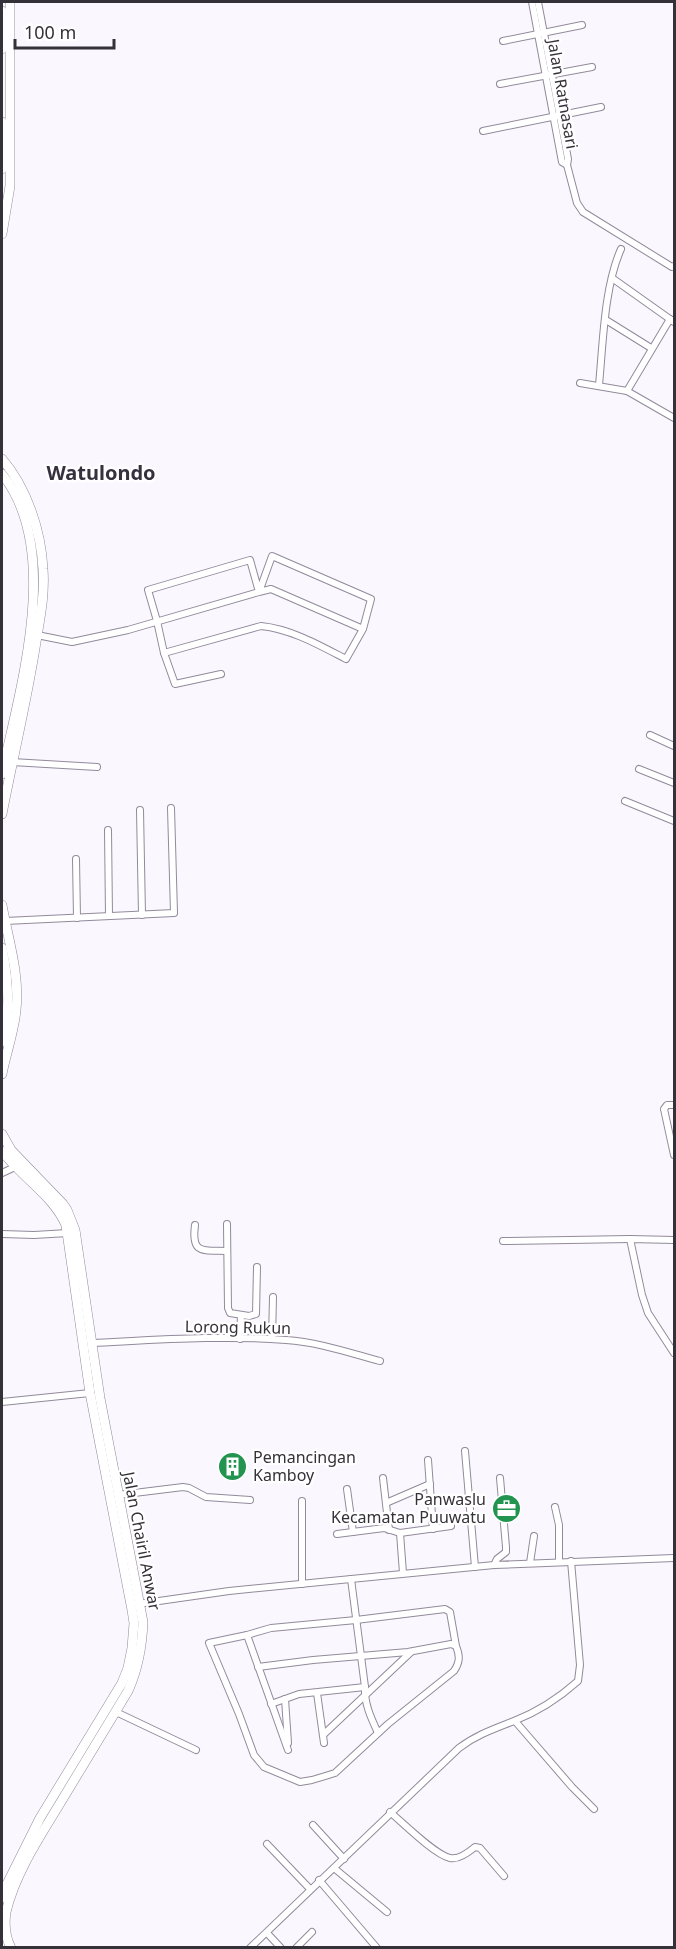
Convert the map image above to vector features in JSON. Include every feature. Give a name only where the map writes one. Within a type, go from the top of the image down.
[{"type":"main road","points":[[2,234],[10,186],[10,2]]},
{"type":"main road","points":[[2,11],[2,49]]},
{"type":"main road","points":[[2,122],[2,169]]},
{"type":"main road","points":[[2,459],[19,484],[29,505],[40,543],[44,569],[44,594],[29,684],[2,809]]},
{"type":"main road","points":[[2,474],[13,492],[28,530],[34,584],[25,664],[2,774]]},
{"type":"main road","points":[[2,905],[12,952],[17,1002],[14,1027],[2,1074]]},
{"type":"main road","points":[[2,948],[8,1009],[2,1042]]},
{"type":"main road","name":"Jalan Chairil Anwar","points":[[2,1134],[11,1150],[67,1209],[75,1230],[85,1318],[90,1393],[136,1605],[143,1622],[141,1651],[135,1676],[116,1712],[45,1820],[12,1895],[6,1912],[5,1934],[11,1947]]},
{"type":"main road","name":"Jalan Chairil Anwar","points":[[2,1151],[63,1216],[92,1343],[136,1605],[132,1648],[122,1683],[5,1888],[2,1898]]},
{"type":"street","name":"Jalan Ratnasari","points":[[532,2],[541,33]]},
{"type":"street","name":"Jalan Ratnasari","points":[[538,2],[541,33],[557,116],[562,162],[567,165],[577,203],[583,212],[654,257],[672,267],[675,266]]},
{"type":"street","points":[[503,41],[582,25]]},
{"type":"street","points":[[500,84],[592,68]]},
{"type":"street","points":[[483,132],[601,107]]},
{"type":"street","points":[[599,386],[612,278],[616,259],[621,249]]},
{"type":"street","points":[[612,278],[672,320],[651,348],[627,391]]},
{"type":"street","points":[[606,320],[651,348]]},
{"type":"street","points":[[580,383],[627,391],[675,418]]},
{"type":"street","points":[[164,653],[261,626],[274,627],[303,638],[346,659],[363,629],[371,599],[272,556],[259,592]]},
{"type":"street","points":[[222,674],[175,684],[164,653],[148,590],[250,560],[259,592]]},
{"type":"street","points":[[37,635],[72,642],[128,630],[271,589],[363,629]]},
{"type":"street","points":[[650,735],[675,746]]},
{"type":"street","points":[[12,762],[97,767]]},
{"type":"street","points":[[639,769],[675,783]]},
{"type":"street","points":[[625,801],[675,821]]},
{"type":"street","points":[[4,921],[174,913],[171,808]]},
{"type":"street","points":[[140,810],[142,915]]},
{"type":"street","points":[[108,830],[109,916]]},
{"type":"street","points":[[76,859],[77,918]]},
{"type":"street","points":[[675,1105],[668,1105],[664,1109],[675,1155]]},
{"type":"street","points":[[2,1173],[15,1167]]},
{"type":"street","points":[[227,1224],[228,1311],[233,1314],[252,1316],[257,1312],[257,1267]]},
{"type":"street","points":[[195,1226],[194,1238],[198,1248],[227,1251]]},
{"type":"street","points":[[2,1234],[68,1233]]},
{"type":"street","points":[[630,1239],[648,1313],[675,1353]]},
{"type":"street","points":[[503,1240],[675,1240]]},
{"type":"street","points":[[272,1340],[273,1297]]},
{"type":"street","points":[[240,1339],[241,1316]]},
{"type":"street","name":"Lorong Rukun","points":[[92,1343],[197,1338],[299,1341],[380,1361]]},
{"type":"street","points":[[2,1402],[90,1393]]},
{"type":"street","points":[[465,1451],[476,1567]]},
{"type":"street","points":[[428,1460],[433,1529]]},
{"type":"street","points":[[383,1478],[389,1530]]},
{"type":"street","points":[[494,1565],[497,1559],[506,1552],[500,1479]]},
{"type":"street","points":[[386,1503],[430,1484]]},
{"type":"street","points":[[118,1496],[183,1487],[206,1497],[250,1500]]},
{"type":"street","points":[[347,1489],[353,1532]]},
{"type":"street","points":[[302,1501],[302,1584]]},
{"type":"street","points":[[555,1507],[559,1525],[560,1562]]},
{"type":"street","points":[[337,1534],[384,1528],[400,1533],[451,1526]]},
{"type":"street","points":[[400,1533],[403,1574]]},
{"type":"street","points":[[530,1563],[534,1536]]},
{"type":"street","points":[[136,1605],[229,1591],[494,1565],[675,1558]]},
{"type":"street","points":[[250,1947],[459,1748],[482,1733],[515,1721],[549,1704],[578,1681],[580,1665],[571,1561]]},
{"type":"street","points":[[351,1579],[365,1695],[378,1733]]},
{"type":"street","points":[[448,1610],[459,1659],[454,1671],[378,1733],[341,1768],[326,1776],[300,1782],[264,1767],[252,1751],[209,1643],[247,1635],[271,1628],[448,1610]]},
{"type":"street","points":[[247,1635],[288,1750],[285,1699]]},
{"type":"street","points":[[258,1667],[411,1652],[451,1644],[456,1646]]},
{"type":"street","points":[[323,1735],[411,1652]]},
{"type":"street","points":[[271,1704],[299,1694],[365,1687]]},
{"type":"street","points":[[317,1693],[324,1743]]},
{"type":"street","points":[[116,1712],[196,1750]]},
{"type":"street","points":[[515,1721],[594,1809]]},
{"type":"street","points":[[390,1812],[431,1847],[448,1858],[456,1858],[475,1847],[480,1848],[504,1876]]},
{"type":"street","points":[[313,1826],[344,1859]]},
{"type":"street","points":[[267,1844],[310,1889]]},
{"type":"street","points":[[334,1868],[387,1912]]},
{"type":"street","points":[[319,1880],[377,1947]]},
{"type":"street","points":[[296,1947],[312,1932]]},
{"type":"street","points":[[267,1933],[281,1947]]},
{"type":"place","name":"Pemancingan Kamboy","points":[[232,1466]]},
{"type":"place","name":"Panwaslu Kecamatan Puuwatu","points":[[507,1508]]},
{"type":"district","name":"Watulondo","points":[[101,472]]}]
